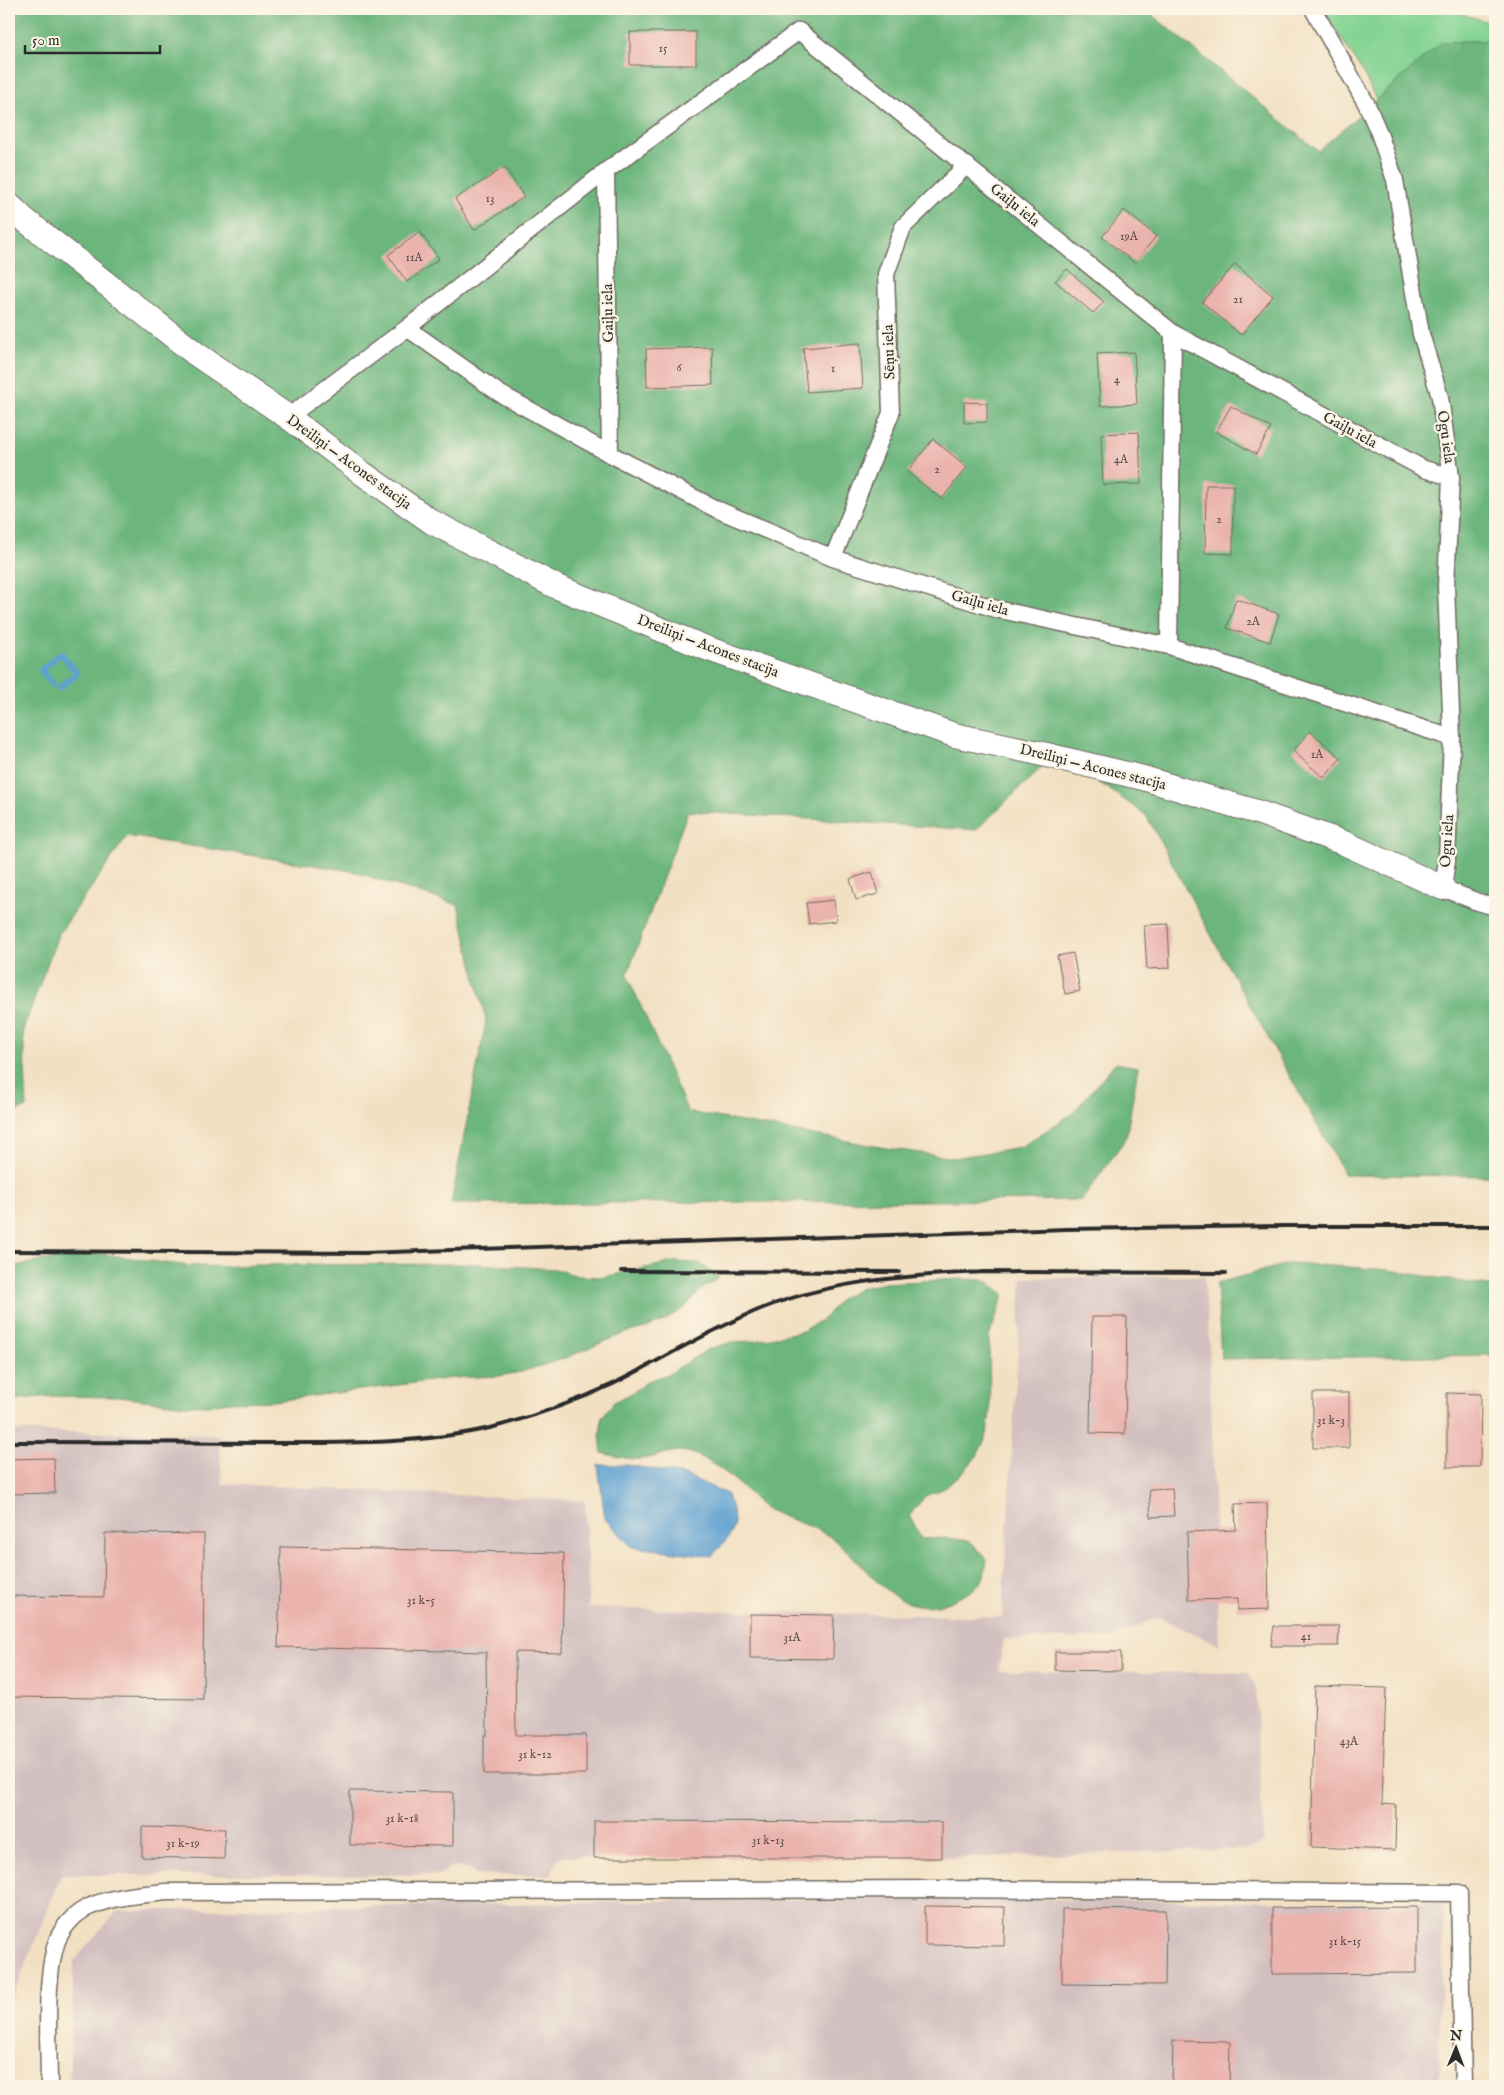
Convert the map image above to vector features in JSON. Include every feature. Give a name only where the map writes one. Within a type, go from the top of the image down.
[{"type":"street","name":"Ogu iela","points":[[1313,9],[1367,105],[1396,180],[1421,334],[1440,397],[1451,476],[1446,586],[1452,738],[1447,860],[1443,888]]},
{"type":"street","name":"Gaiļu iela","points":[[288,417],[407,328],[606,171],[800,30],[1173,333],[1424,470],[1451,476]]},
{"type":"street","name":"Sēņu iela","points":[[833,558],[891,414],[886,274],[903,227],[967,165]]},
{"type":"street","name":"Gaiļu iela","points":[[606,171],[610,454]]},
{"type":"street","name":"Dreiliņi — Acones stacija","points":[[9,205],[25,220],[196,354],[288,417],[362,473],[432,522],[555,586],[706,648],[954,735],[1143,778],[1260,813],[1344,843],[1443,888],[1495,907]]},
{"type":"street","name":"Gaiļu iela","points":[[407,328],[499,393],[610,454],[716,509],[833,558],[996,609],[1169,646],[1452,738]]},
{"type":"street","points":[[1169,646],[1173,333]]},
{"type":"street","points":[[49,2086],[50,1989],[52,1962],[58,1940],[69,1921],[89,1906],[111,1899],[166,1892],[936,1889],[1459,1893],[1463,2086]]},
{"type":"shaded area","points":[[1204,1276],[1209,1342],[1219,1645],[1158,1617],[1111,1638],[1004,1639],[998,1671],[1248,1673],[1256,1687],[1263,1843],[1249,1849],[942,1858],[559,1857],[550,1875],[475,1875],[470,1868],[450,1867],[441,1875],[61,1875],[9,2007],[9,1431],[219,1435],[222,1484],[585,1501],[589,1608],[1002,1617],[1022,1278]]},
{"type":"shaded area","points":[[886,1897],[1444,1904],[1438,2086],[69,2086],[74,1961],[117,1911]]},
{"type":"green space","points":[[9,9],[1145,9],[1318,151],[1442,42],[1495,40],[1495,1176],[1345,1175],[1146,815],[1057,753],[976,830],[688,811],[627,975],[688,1112],[880,1147],[954,1158],[1021,1147],[1073,1113],[1115,1063],[1138,1067],[1126,1138],[1082,1200],[451,1204],[486,1021],[458,905],[352,871],[127,836],[58,935],[23,1030],[27,1107],[9,1115]]},
{"type":"green space","points":[[1322,9],[1444,9],[1495,24],[1495,46],[1397,145],[1363,72]]},
{"type":"green space","points":[[84,1253],[201,1266],[479,1264],[555,1269],[578,1276],[603,1277],[674,1262],[699,1263],[719,1278],[700,1290],[685,1307],[666,1320],[646,1328],[625,1333],[563,1359],[521,1372],[499,1376],[453,1378],[274,1401],[229,1402],[208,1405],[185,1405],[119,1397],[52,1396],[9,1400],[9,1267]]},
{"type":"green space","points":[[1291,1263],[1388,1270],[1495,1287],[1495,1355],[1221,1359],[1217,1283]]},
{"type":"green space","points":[[960,1279],[985,1280],[1004,1294],[989,1337],[990,1412],[987,1435],[977,1456],[962,1473],[945,1488],[925,1496],[910,1515],[921,1539],[946,1538],[970,1541],[987,1559],[982,1581],[973,1589],[954,1600],[934,1605],[917,1605],[902,1600],[888,1591],[838,1543],[820,1531],[763,1507],[724,1471],[694,1454],[680,1451],[639,1459],[602,1453],[600,1435],[602,1417],[614,1402],[632,1393],[648,1381],[669,1374],[708,1349],[732,1342],[756,1341],[803,1331],[825,1318],[840,1299],[861,1288],[885,1283]]},
{"type":"water","points":[[598,1465],[627,1465],[685,1475],[727,1494],[733,1515],[733,1528],[726,1541],[712,1556],[632,1547],[605,1519]]},
{"type":"building","points":[[630,32],[696,32],[696,65],[630,65]]},
{"type":"building","points":[[505,167],[524,197],[474,230],[455,199]]},
{"type":"building","points":[[1124,210],[1156,236],[1135,263],[1102,237]]},
{"type":"building","points":[[420,232],[439,259],[407,282],[388,255]]},
{"type":"building","points":[[1235,264],[1273,296],[1241,335],[1202,302]]},
{"type":"building","points":[[1067,269],[1104,302],[1093,313],[1055,281]]},
{"type":"building","points":[[860,343],[863,388],[807,392],[803,348]]},
{"type":"building","points":[[712,347],[713,385],[647,387],[646,349]]},
{"type":"building","points":[[1134,352],[1137,404],[1100,406],[1097,354]]},
{"type":"building","points":[[964,402],[987,403],[987,422],[964,423]]},
{"type":"building","points":[[1231,406],[1271,428],[1256,454],[1216,432]]},
{"type":"building","points":[[1139,432],[1141,484],[1103,485],[1101,434]]},
{"type":"building","points":[[933,439],[967,467],[942,499],[907,472]]},
{"type":"building","points":[[1206,485],[1233,485],[1233,554],[1205,553]]},
{"type":"building","points":[[1236,599],[1279,614],[1270,642],[1227,628]]},
{"type":"building","points":[[1310,731],[1341,758],[1324,778],[1293,751]]},
{"type":"building","points":[[872,872],[878,894],[856,900],[850,879]]},
{"type":"building","points":[[834,900],[836,921],[809,924],[806,903]]},
{"type":"building","points":[[1168,924],[1170,968],[1147,969],[1144,925]]},
{"type":"building","points":[[1073,953],[1080,991],[1065,994],[1057,956]]},
{"type":"building","points":[[1092,1317],[1127,1317],[1125,1434],[1090,1433]]},
{"type":"building","points":[[1313,1393],[1349,1393],[1349,1448],[1313,1448]]},
{"type":"building","points":[[1447,1393],[1481,1394],[1480,1467],[1447,1467]]},
{"type":"building","points":[[54,1458],[55,1493],[9,1494],[9,1459]]},
{"type":"building","points":[[1172,1488],[1174,1516],[1151,1517],[1149,1489]]},
{"type":"building","points":[[1267,1503],[1269,1609],[1237,1610],[1237,1599],[1189,1600],[1187,1532],[1236,1530],[1235,1504]]},
{"type":"building","points":[[105,1533],[204,1534],[203,1699],[9,1697],[9,1596],[104,1597]]},
{"type":"building","points":[[281,1547],[564,1553],[562,1653],[515,1652],[516,1735],[586,1735],[586,1774],[484,1774],[484,1735],[487,1735],[486,1652],[278,1647]]},
{"type":"building","points":[[750,1614],[834,1615],[833,1659],[750,1658]]},
{"type":"building","points":[[1274,1626],[1339,1626],[1338,1646],[1271,1646]]},
{"type":"building","points":[[1055,1652],[1121,1652],[1121,1671],[1055,1670]]},
{"type":"building","points":[[1315,1686],[1386,1688],[1382,1804],[1396,1805],[1395,1850],[1311,1847]]},
{"type":"building","points":[[350,1791],[453,1792],[453,1846],[350,1845]]},
{"type":"building","points":[[594,1821],[942,1822],[942,1858],[594,1858]]},
{"type":"building","points":[[142,1827],[225,1829],[224,1859],[142,1857]]},
{"type":"building","points":[[925,1906],[1005,1907],[1004,1946],[925,1945]]},
{"type":"building","points":[[1417,1907],[1417,1973],[1272,1974],[1272,1908]]},
{"type":"building","points":[[1062,1909],[1166,1910],[1165,1985],[1062,1984]]},
{"type":"building","points":[[1173,2041],[1230,2042],[1229,2086],[1172,2086]]},
{"type":"waterway","points":[[53,685],[41,670],[61,653],[77,674],[59,688]]},
{"type":"railway","points":[[9,1251],[364,1253],[1066,1229],[1495,1226]]},
{"type":"railway","points":[[621,1271],[899,1272]]},
{"type":"railway","points":[[981,1272],[1226,1273]]},
{"type":"railway","points":[[9,1442],[349,1443],[408,1440],[466,1433],[525,1418],[584,1397],[613,1384],[725,1325],[763,1308],[790,1299],[845,1285],[901,1277],[987,1272]]}]
